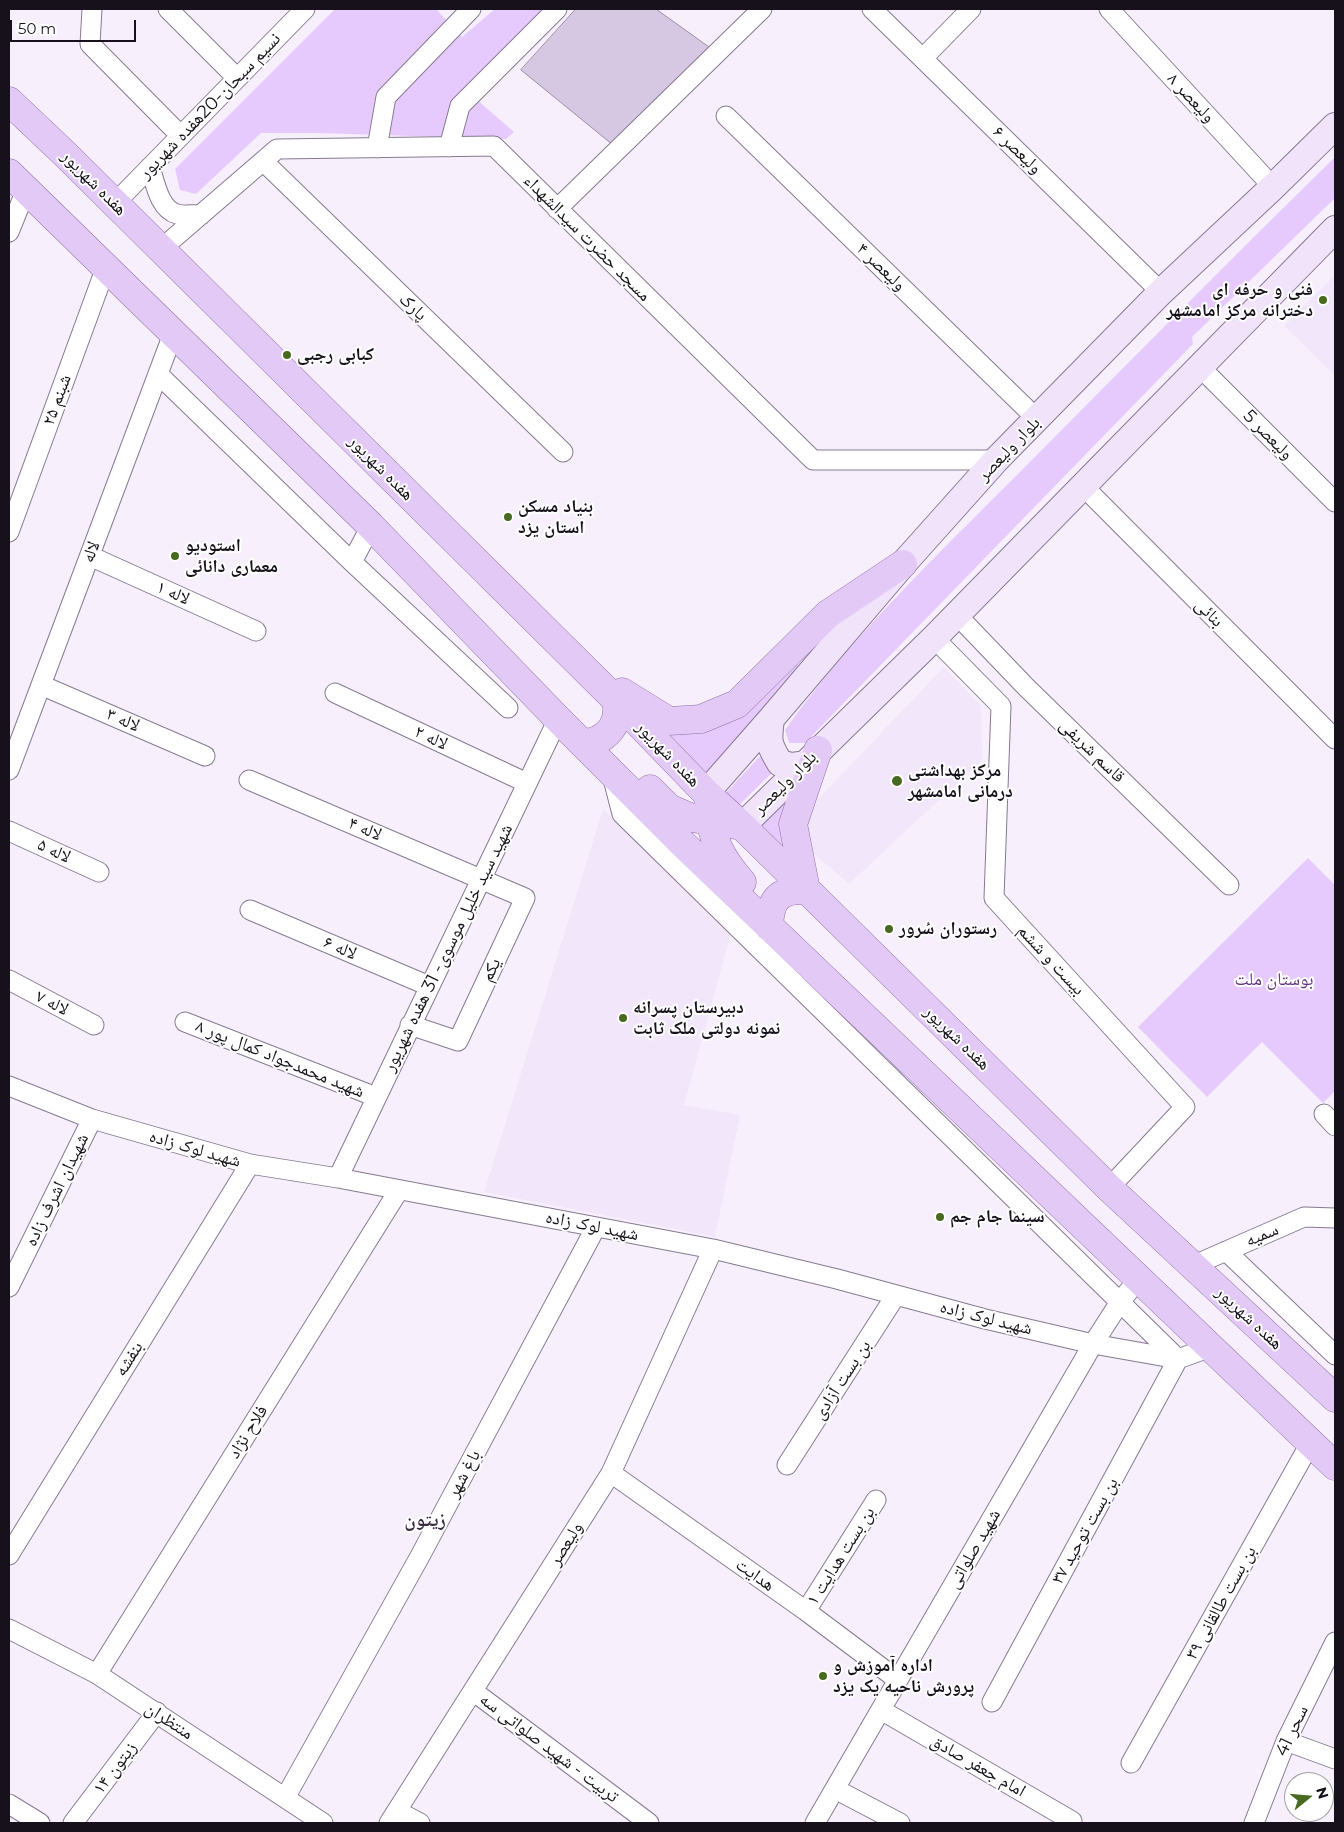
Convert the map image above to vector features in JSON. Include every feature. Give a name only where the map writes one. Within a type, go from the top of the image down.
[{"type":"main road","name":"هفده شهریور","points":[[9,102],[115,203],[616,700],[706,793],[742,826],[1109,1188],[1335,1398]]},
{"type":"main road","name":"بلوار ولیعصر","points":[[706,793],[903,564],[996,460],[1161,292],[1273,188],[1335,126]]},
{"type":"main road","points":[[18,182],[371,526],[610,772],[769,927],[804,976],[1139,1278],[1335,1466]]},
{"type":"main road","name":"بلوار ولیعصر","points":[[742,826],[957,615],[1335,229]]},
{"type":"main road","points":[[580,666],[669,721],[701,719],[737,704],[828,614],[903,564]]},
{"type":"main road","points":[[582,743],[600,740],[608,734],[617,718],[616,700]]},
{"type":"main road","points":[[771,719],[770,748],[780,763],[791,766],[811,757]]},
{"type":"main road","points":[[582,743],[618,758],[670,808],[692,818],[742,826]]},
{"type":"main road","points":[[769,927],[770,912],[774,901],[782,893],[806,890],[793,824],[811,757]]},
{"type":"main road","points":[[706,793],[716,846],[727,865],[757,899],[769,927]]},
{"type":"street","points":[[92,9],[90,44],[180,136]]},
{"type":"street","points":[[168,9],[236,77]]},
{"type":"street","name":"نسیم سبحان-20هفده شهریور","points":[[115,203],[236,77],[305,9]]},
{"type":"street","points":[[377,148],[386,97],[471,9]]},
{"type":"street","points":[[449,147],[460,106],[557,9]]},
{"type":"street","points":[[558,209],[762,9]]},
{"type":"street","name":"ولیعصر ۶","points":[[872,9],[1161,292]]},
{"type":"street","points":[[923,58],[971,9]]},
{"type":"street","name":"ولیعصر ۸","points":[[1109,9],[1273,188]]},
{"type":"street","name":"ولیعصر ۴","points":[[726,116],[1037,419]]},
{"type":"street","name":"مسجد حضرت سیدالشهداء","points":[[161,249],[277,149],[494,146],[813,460],[996,460]]},
{"type":"street","name":"پارک","points":[[263,161],[563,452]]},
{"type":"street","points":[[150,168],[158,194],[166,207],[176,214],[201,215]]},
{"type":"street","points":[[9,232],[18,182]]},
{"type":"street","name":"شبنم ۲۵","points":[[9,532],[106,267]]},
{"type":"street","name":"لاله","points":[[9,770],[173,334]]},
{"type":"street","name":"ولیعصر 5","points":[[1200,366],[1335,502]]},
{"type":"street","points":[[158,374],[352,562],[508,708]]},
{"type":"street","name":"بنائی","points":[[1084,486],[1335,739]]},
{"type":"street","points":[[352,562],[371,526]]},
{"type":"street","name":"لاله ۱","points":[[90,556],[256,631]]},
{"type":"street","name":"قاسم شریفی","points":[[957,615],[1026,687],[1229,885]]},
{"type":"street","points":[[934,638],[1001,706],[1026,687]]},
{"type":"street","name":"لاله ۳","points":[[41,685],[205,756]]},
{"type":"street","name":"لاله ۲","points":[[335,693],[527,782]]},
{"type":"street","name":"بیست و ششم","points":[[1001,706],[994,898],[1185,1106],[1109,1188]]},
{"type":"street","name":"شهید سید خلیل موسوی- 31 هفده شهریور","points":[[338,1178],[558,719]]},
{"type":"street","points":[[610,772],[622,814],[804,976],[1120,1302],[1178,1359],[1211,1347]]},
{"type":"street","name":"لاله ۴","points":[[249,780],[481,879]]},
{"type":"street","name":"لاله ۵","points":[[9,830],[99,872]]},
{"type":"street","name":"یکم","points":[[410,1025],[458,1041],[525,898],[481,879]]},
{"type":"street","name":"لاله ۶","points":[[250,910],[429,986]]},
{"type":"street","name":"لاله ۷","points":[[9,980],[94,1025]]},
{"type":"street","name":"شهید محمدجواد کمال پور ۸","points":[[185,1022],[376,1097]]},
{"type":"street","name":"شهید لوک زاده","points":[[9,1086],[92,1120],[250,1164],[338,1178],[713,1249],[985,1319],[1093,1344],[1178,1359]]},
{"type":"street","name":"شهیدان اشرف زاده","points":[[9,1287],[92,1120]]},
{"type":"street","name":"بنفشه","points":[[9,1555],[250,1164]]},
{"type":"street","name":"فلاح نژاد","points":[[97,1674],[400,1190]]},
{"type":"street","name":"سمیه","points":[[1192,1266],[1304,1218],[1335,1218]]},
{"type":"street","name":"باغ شهر","points":[[285,1798],[420,1558],[596,1227]]},
{"type":"street","name":"ولیعصر","points":[[393,1817],[610,1473],[713,1249]]},
{"type":"street","points":[[1226,1251],[1335,1355]]},
{"type":"street","name":"شهید صلواتی","points":[[815,1823],[1093,1344],[1120,1302],[1139,1278]]},
{"type":"street","name":"بن بست آزادی","points":[[788,1465],[896,1295]]},
{"type":"street","name":"بن بست توحید ۳۷","points":[[992,1702],[1178,1359]]},
{"type":"street","name":"بن‌ بست طالقانی ۳۹","points":[[1131,1763],[1311,1442]]},
{"type":"street","name":"هدایت","points":[[610,1473],[806,1611],[898,1680]]},
{"type":"street","name":"بن بست هدایت ۱","points":[[806,1611],[876,1500]]},
{"type":"street","name":"منتظران","points":[[9,1630],[97,1674],[323,1823]]},
{"type":"street","name":"سحر 41","points":[[1254,1823],[1286,1740],[1335,1642]]},
{"type":"street","name":"تربیت - شهید صلواتی سه","points":[[473,1691],[649,1823]]},
{"type":"street","name":"امام جعفر صادق","points":[[881,1710],[1072,1821],[1071,1823]]},
{"type":"street","name":"زیتون ۱۴","points":[[73,1823],[156,1712]]},
{"type":"street","points":[[1286,1740],[1335,1759]]},
{"type":"street","points":[[835,1789],[900,1823]]},
{"type":"street","points":[[9,1804],[40,1823]]},
{"type":"street","points":[[393,1817],[420,1823]]},
{"type":"shaded area","name":"فنی و حرفه ای دخترانه مرکز امامشهر","points":[[1335,275],[1335,376],[1284,326]]},
{"type":"shaded area","name":"مرکز بهداشتی درمانی امامشهر","points":[[944,667],[981,706],[982,760],[849,884],[813,853],[805,828],[814,803]]},
{"type":"shaded area","name":"دبیرستان پسرانه نمونه دولتی ملک ثابت","points":[[603,809],[732,930],[684,1105],[740,1115],[715,1237],[484,1192]]},
{"type":"green space","points":[[335,9],[436,9],[462,37],[495,9],[543,9],[507,45],[468,92],[514,132],[506,139],[261,133],[196,194],[180,190],[175,169]]},
{"type":"green space","points":[[1335,157],[1335,198],[1192,337],[1193,344],[805,743],[789,743],[785,730],[837,663],[895,598]]},
{"type":"green space","points":[[797,663],[800,671],[799,675],[702,776],[667,732]]},
{"type":"green space","points":[[759,757],[770,760],[774,771],[739,805],[729,805],[723,796]]},
{"type":"green space","points":[[801,778],[799,871],[758,830]]},
{"type":"green space","name":"بوستان ملت","points":[[1308,858],[1335,885],[1335,1091],[1323,1103],[1262,1042],[1207,1097],[1138,1027]]},
{"type":"building","points":[[576,9],[656,9],[709,47],[613,145],[521,70]]},
{"type":"place","name":"فنی و حرفه ای دخترانه مرکز امامشهر","points":[[1323,300]]},
{"type":"place","name":"کبابی رجبی","points":[[287,355]]},
{"type":"place","name":"بنیاد مسکن استان یزد","points":[[508,517]]},
{"type":"place","name":"استودیو معماری دانائی","points":[[175,556]]},
{"type":"place","name":"مرکز بهداشتی درمانی امامشهر","points":[[897,781]]},
{"type":"place","name":"رستوران سُرور","points":[[889,929]]},
{"type":"place","name":"دبیرستان پسرانه نمونه دولتی ملک ثابت","points":[[623,1018]]},
{"type":"place","name":"سینما جام جم","points":[[940,1217]]},
{"type":"place","name":"اداره آموزش و پرورش ناحیه یک یزد","points":[[823,1676]]},
{"type":"district","name":"زیتون","points":[[425,1520]]}]
